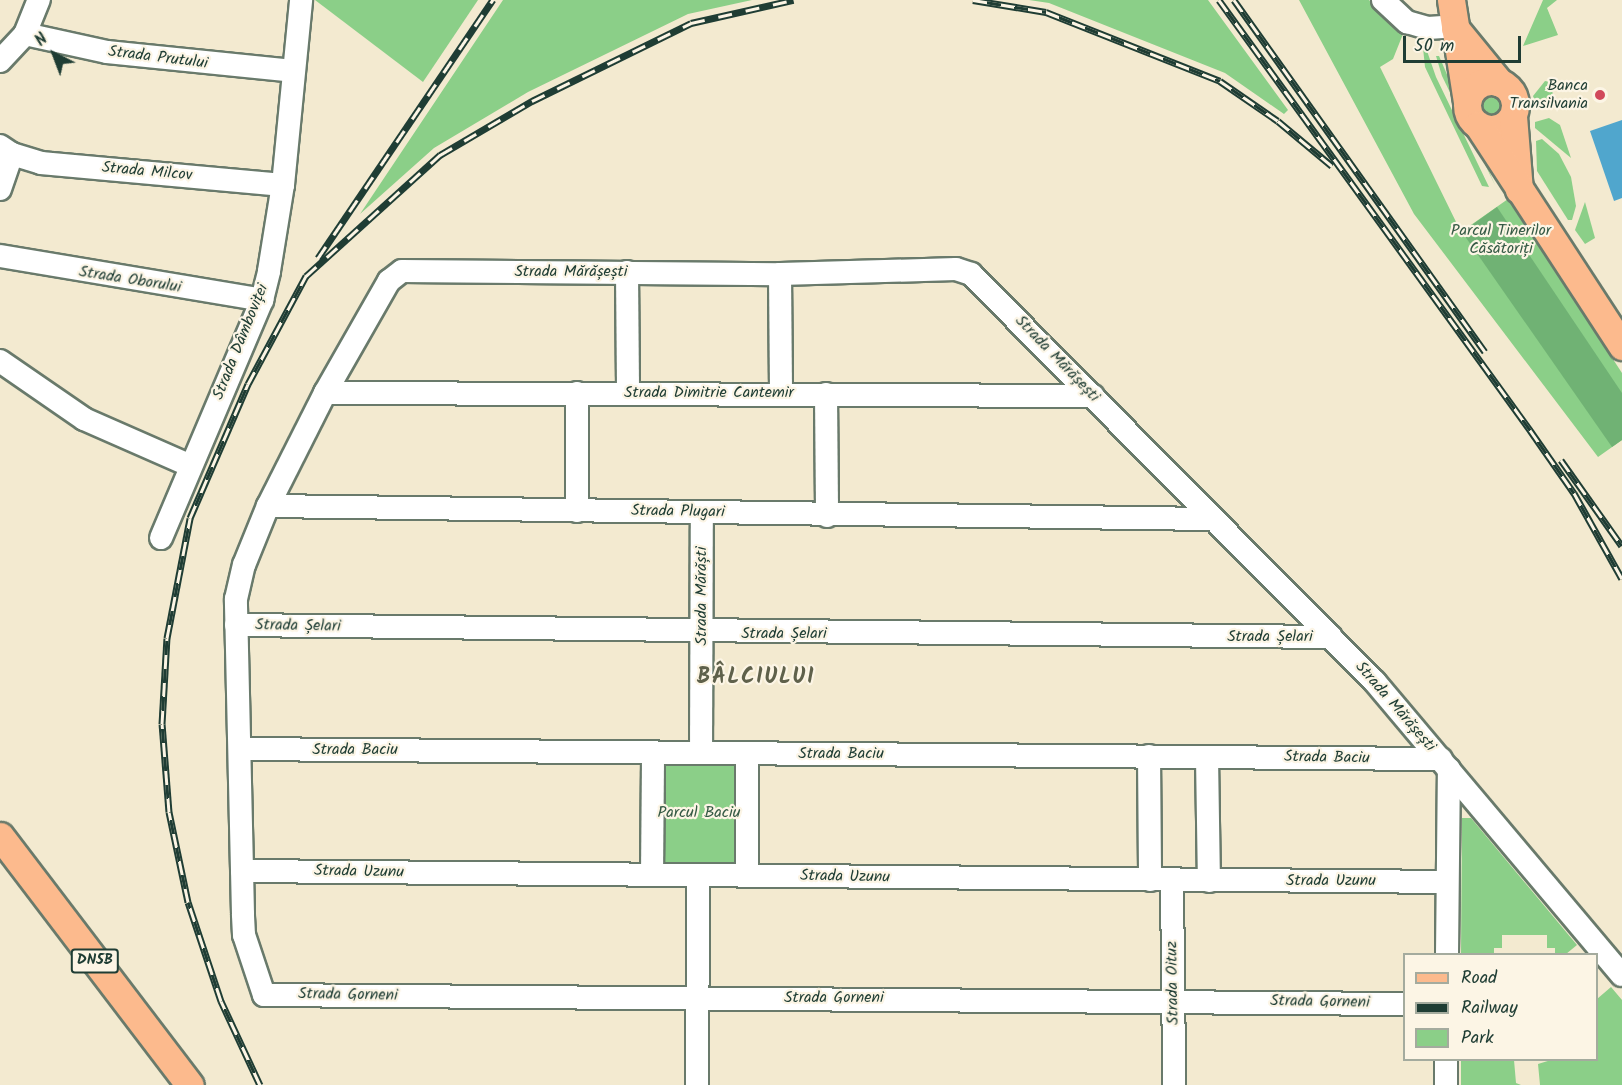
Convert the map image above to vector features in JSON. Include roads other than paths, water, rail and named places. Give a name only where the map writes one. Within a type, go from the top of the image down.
[{"type":"main road","points":[[1450,0],[1472,113],[1519,194],[1622,346]]},
{"type":"main road","points":[[1454,26],[1500,83],[1512,93],[1519,194]]},
{"type":"main road","points":[[1472,113],[1479,85],[1500,83]]},
{"type":"main road","points":[[1472,113],[1496,129],[1513,116]]},
{"type":"main road","name":"DN5B","points":[[0,836],[190,1085]]},
{"type":"street","points":[[0,61],[25,34],[39,0]]},
{"type":"street","name":"Strada Dâmboviței","points":[[161,538],[189,465],[262,300],[274,249],[283,185],[301,0]]},
{"type":"street","points":[[1383,0],[1407,22],[1428,28],[1454,26]]},
{"type":"street","name":"Strada Prutului","points":[[25,34],[107,52],[293,71]]},
{"type":"street","points":[[0,189],[6,150]]},
{"type":"street","name":"Strada Milcov","points":[[6,150],[41,163],[283,185]]},
{"type":"street","name":"Strada Oborului","points":[[0,256],[262,300]]},
{"type":"street","name":"Strada Mărășești","points":[[268,506],[324,393],[383,290],[402,271],[780,274],[964,271],[979,279],[1331,637],[1445,764],[1622,975]]},
{"type":"street","points":[[627,272],[628,392]]},
{"type":"street","points":[[780,274],[781,393]]},
{"type":"street","points":[[0,361],[84,419],[189,465]]},
{"type":"street","name":"Strada Dimitrie Cantemir","points":[[324,393],[628,392],[1093,396]]},
{"type":"street","points":[[577,393],[577,511]]},
{"type":"street","points":[[825,394],[827,516]]},
{"type":"street","points":[[242,871],[236,625],[241,575],[268,506]]},
{"type":"street","name":"Strada Plugari","points":[[268,506],[827,516],[1213,519]]},
{"type":"street","name":"Strada Mărăști","points":[[701,753],[702,512]]},
{"type":"street","name":"Strada Șelari","points":[[236,625],[702,633],[1331,637]]},
{"type":"street","name":"Strada Baciu","points":[[240,749],[1149,756],[1445,764]]},
{"type":"street","points":[[652,875],[653,753]]},
{"type":"street","points":[[747,753],[747,876]]},
{"type":"street","name":"Strada Oituz","points":[[1149,756],[1174,999],[1174,1085]]},
{"type":"street","points":[[1207,757],[1209,881]]},
{"type":"street","points":[[1445,764],[1447,953]]},
{"type":"street","name":"Strada Uzunu","points":[[242,871],[1447,882]]},
{"type":"street","name":"Strada Gorneni","points":[[242,871],[244,935],[264,995],[1174,999],[1403,1004]]},
{"type":"street","points":[[697,1085],[698,875]]},
{"type":"street","points":[[1446,1061],[1446,1085]]},
{"type":"water","points":[[1622,120],[1622,198],[1614,201],[1590,131]]},
{"type":"railway","points":[[318,258],[493,0]]},
{"type":"railway","points":[[260,1085],[221,1001],[188,902],[169,812],[162,724],[167,638],[190,518],[248,384],[306,276],[440,155],[532,101],[691,23],[793,0]]},
{"type":"railway","points":[[973,0],[1046,12],[1220,81],[1278,121],[1332,166]]},
{"type":"railway","points":[[1219,0],[1574,493],[1622,579]]},
{"type":"railway","points":[[1234,0],[1485,352]]},
{"type":"railway","points":[[1561,460],[1622,546]]},
{"type":"place","name":"Banca Transilvania","points":[[1600,95]]},
{"type":"district","name":"BÂLCIULUI","points":[[756,678]]},
{"type":"park label","name":"Parcul Tinerilor Căsătoriți","points":[[1501,240]]},
{"type":"park label","name":"Parcul Baciu","points":[[699,813]]}]
